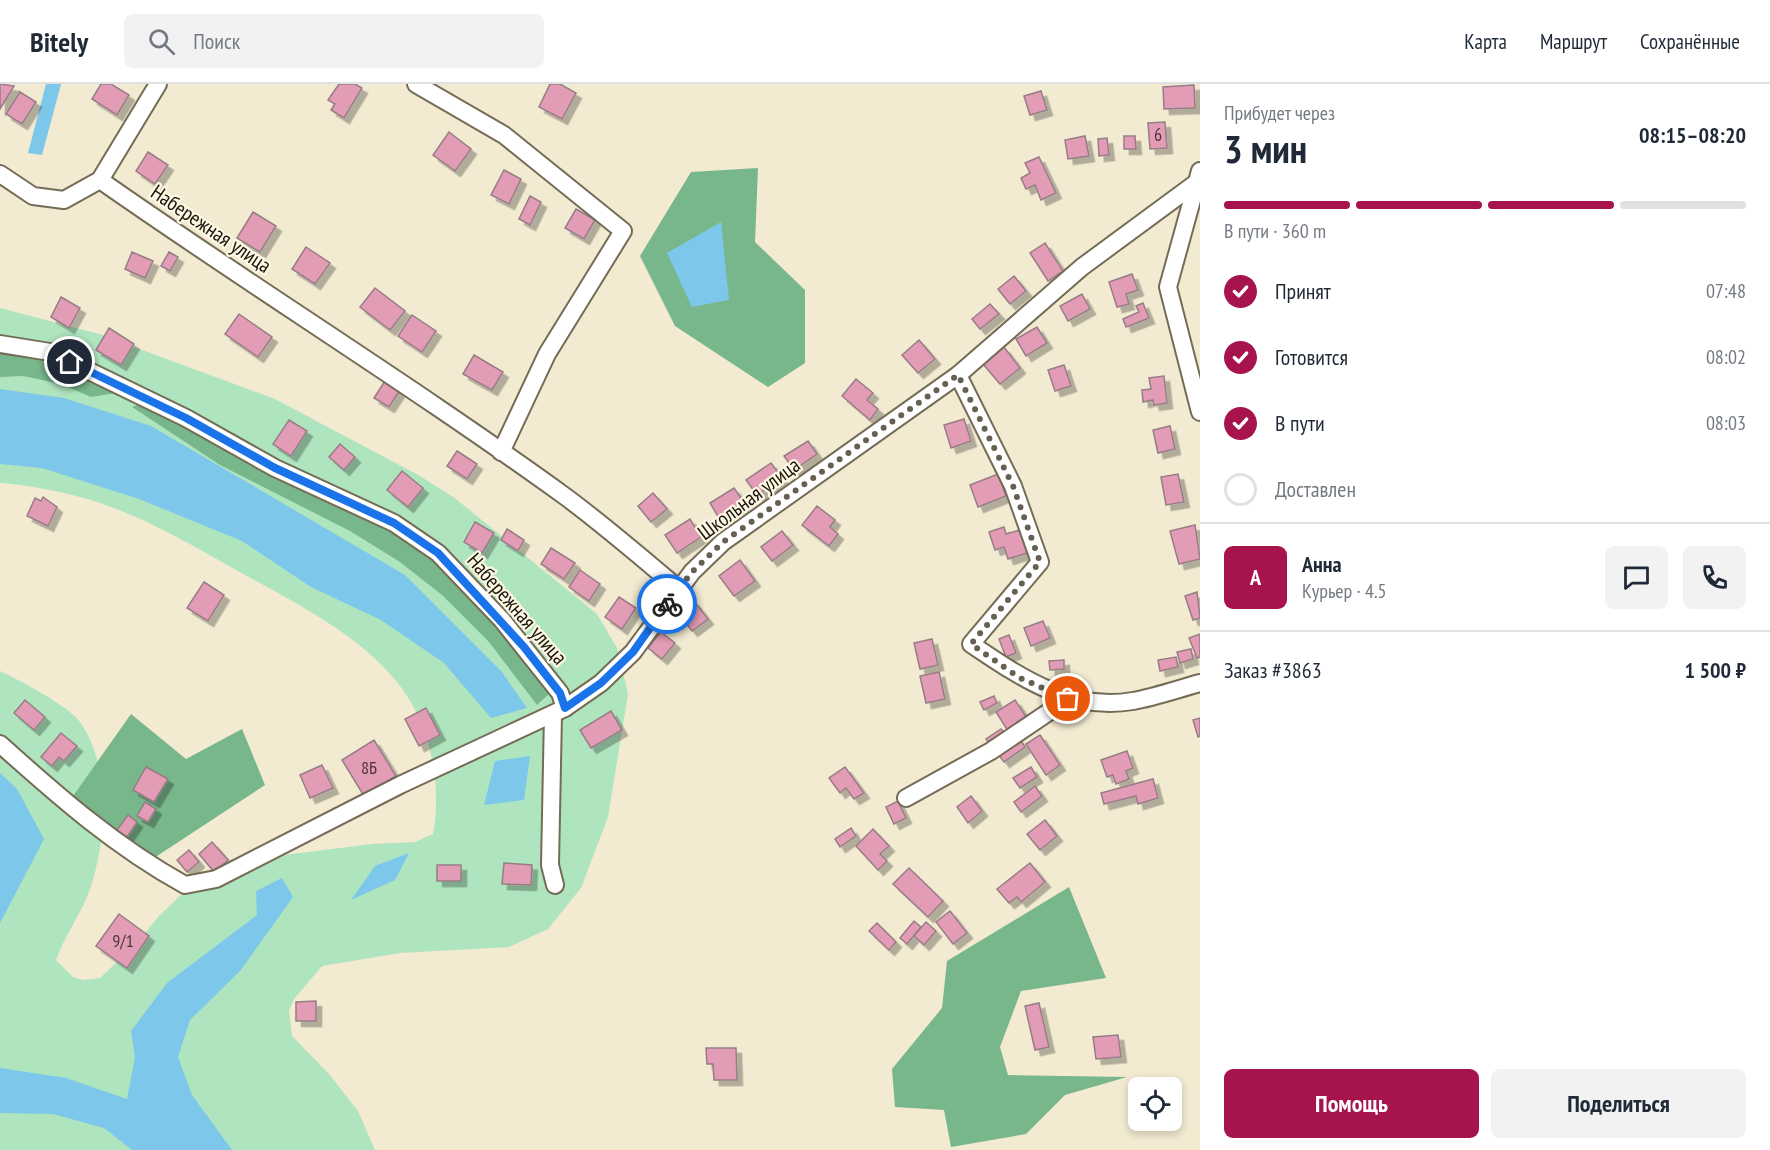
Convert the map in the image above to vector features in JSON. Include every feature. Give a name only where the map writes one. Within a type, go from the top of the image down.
[{"type":"street","points":[[0,174],[33,196],[64,200],[100,180],[158,84]]},
{"type":"street","points":[[416,84],[504,135],[623,231],[547,354],[501,452]]},
{"type":"street","name":"Школьная улица","points":[[559,711],[601,683],[633,652],[679,589],[723,542],[958,375],[1082,267],[1198,177]]},
{"type":"street","name":"Школьная улица","points":[[1198,177],[1196,194],[1168,287],[1200,412]]},
{"type":"street","name":"Набережная улица","points":[[100,180],[215,261],[398,380],[568,499],[679,589]]},
{"type":"street","name":"Набережная улица","points":[[0,344],[50,352],[186,418],[275,468],[394,523],[438,553],[474,589],[560,693],[559,711]]},
{"type":"street","points":[[958,375],[1013,486],[1040,562],[971,644],[1020,678],[1068,699],[1106,703],[1132,701],[1200,683]]},
{"type":"street","points":[[906,798],[991,751],[1068,699]]},
{"type":"street","points":[[0,744],[68,805],[115,841],[142,861],[185,885],[216,879],[400,785],[559,711],[549,865],[555,885]]},
{"type":"green space","points":[[758,168],[755,242],[805,290],[805,363],[768,387],[675,326],[640,256],[691,172]]},
{"type":"green space","points":[[0,308],[99,334],[275,399],[420,476],[456,499],[597,614],[617,648],[628,694],[608,817],[581,888],[548,929],[509,947],[400,953],[322,966],[294,999],[289,1011],[292,1036],[329,1074],[358,1111],[375,1150],[0,1150],[0,671],[43,694],[74,716],[90,740],[97,759],[101,780],[103,824],[96,867],[88,896],[56,960],[73,977],[83,980],[100,978],[138,942],[158,917],[189,887],[217,868],[268,857],[372,844],[415,842],[433,834],[436,797],[432,759],[421,722],[413,705],[388,671],[349,637],[282,595],[131,515],[71,495],[35,487],[0,483]]},
{"type":"green space","points":[[0,345],[54,360],[122,392],[91,397],[61,384],[23,376],[0,377]]},
{"type":"green space","points":[[147,401],[416,546],[488,615],[549,694],[537,705],[489,642],[442,595],[400,562],[350,531],[220,465],[132,407]]},
{"type":"green space","points":[[131,714],[186,759],[242,729],[265,785],[154,858],[71,799]]},
{"type":"green space","points":[[1069,887],[1106,978],[1021,991],[1000,1047],[1008,1075],[1127,1077],[1065,1095],[1026,1134],[951,1147],[944,1110],[895,1107],[892,1069],[942,1008],[947,961]]},
{"type":"water","points":[[46,84],[61,84],[42,155],[28,153]]},
{"type":"water","points":[[721,222],[729,300],[692,307],[667,253]]},
{"type":"water","points":[[0,389],[64,398],[151,426],[405,575],[502,672],[527,708],[491,718],[444,663],[381,620],[311,587],[242,541],[139,499],[42,468],[0,464]]},
{"type":"water","points":[[530,756],[524,800],[484,805],[495,761]]},
{"type":"water","points":[[0,773],[17,789],[44,839],[0,923]]},
{"type":"water","points":[[409,853],[395,880],[351,900],[375,866]]},
{"type":"water","points":[[282,878],[293,897],[240,971],[190,1020],[178,1057],[192,1095],[232,1150],[132,1150],[104,1128],[53,1114],[0,1113],[0,1068],[66,1078],[127,1099],[135,1057],[131,1031],[167,983],[257,915],[256,891]]},
{"type":"building","points":[[0,84],[14,86],[0,109]]},
{"type":"building","points":[[101,84],[111,84],[129,95],[117,115],[92,99]]},
{"type":"building","points":[[339,84],[355,84],[362,88],[344,118],[331,110],[335,104],[328,100]]},
{"type":"building","points":[[550,84],[560,84],[576,93],[562,119],[539,107]]},
{"type":"building","points":[[1194,85],[1195,108],[1164,109],[1163,87]]},
{"type":"building","points":[[1041,91],[1047,110],[1030,115],[1024,96]]},
{"type":"building","points":[[20,92],[36,102],[22,124],[6,114]]},
{"type":"building","points":[[1165,122],[1167,148],[1150,149],[1148,123]]},
{"type":"building","points":[[449,132],[471,149],[455,171],[433,155]]},
{"type":"building","points":[[1085,136],[1089,156],[1068,159],[1065,140]]},
{"type":"building","points":[[1124,136],[1135,136],[1136,149],[1124,149]]},
{"type":"building","points":[[1107,138],[1109,155],[1099,156],[1098,139]]},
{"type":"building","points":[[148,152],[168,165],[155,184],[136,171]]},
{"type":"building","points":[[1039,157],[1056,193],[1041,200],[1035,185],[1026,189],[1021,178],[1030,173],[1025,163]]},
{"type":"building","points":[[504,170],[521,179],[509,204],[491,195]]},
{"type":"building","points":[[530,196],[541,202],[530,225],[519,219]]},
{"type":"building","points":[[576,209],[595,220],[584,239],[565,228]]},
{"type":"building","points":[[253,212],[276,226],[260,252],[237,238]]},
{"type":"building","points":[[1045,243],[1063,271],[1048,281],[1030,253]]},
{"type":"building","points":[[306,247],[330,263],[315,284],[292,269]]},
{"type":"building","points":[[132,252],[153,261],[145,278],[125,269]]},
{"type":"building","points":[[169,252],[178,257],[170,271],[161,266]]},
{"type":"building","points":[[1132,274],[1138,290],[1126,294],[1129,304],[1117,307],[1109,282]]},
{"type":"building","points":[[1014,276],[1026,291],[1010,304],[998,289]]},
{"type":"building","points":[[375,288],[405,311],[390,330],[360,307]]},
{"type":"building","points":[[1082,294],[1090,309],[1068,321],[1060,306]]},
{"type":"building","points":[[61,297],[80,308],[69,328],[51,317]]},
{"type":"building","points":[[1143,303],[1149,318],[1126,327],[1123,319],[1139,312],[1136,306]]},
{"type":"building","points":[[990,304],[999,314],[980,329],[972,319]]},
{"type":"building","points":[[239,314],[272,337],[258,357],[225,334]]},
{"type":"building","points":[[412,315],[436,331],[422,352],[398,336]]},
{"type":"building","points":[[1037,327],[1047,343],[1026,356],[1016,339]]},
{"type":"building","points":[[109,328],[134,344],[121,365],[96,350]]},
{"type":"building","points":[[919,340],[935,359],[918,373],[902,355]]},
{"type":"building","points":[[1004,347],[1020,368],[1000,384],[983,364]]},
{"type":"building","points":[[474,355],[503,372],[492,390],[463,374]]},
{"type":"building","points":[[1064,365],[1071,386],[1055,391],[1048,370]]},
{"type":"building","points":[[1164,376],[1167,403],[1154,405],[1153,400],[1143,402],[1142,390],[1151,389],[1149,378]]},
{"type":"building","points":[[856,379],[873,393],[867,400],[878,409],[870,420],[842,396]]},
{"type":"building","points":[[385,381],[400,390],[389,407],[374,398]]},
{"type":"building","points":[[964,419],[971,441],[951,448],[944,425]]},
{"type":"building","points":[[289,420],[307,431],[291,456],[273,444]]},
{"type":"building","points":[[1170,426],[1175,449],[1158,453],[1153,430]]},
{"type":"building","points":[[808,441],[817,454],[794,470],[784,456]]},
{"type":"building","points":[[340,444],[355,457],[344,470],[329,457]]},
{"type":"building","points":[[457,451],[477,464],[467,479],[447,466]]},
{"type":"building","points":[[771,463],[782,478],[757,495],[746,480]]},
{"type":"building","points":[[402,471],[423,488],[408,507],[387,490]]},
{"type":"building","points":[[998,474],[1006,496],[978,507],[970,485]]},
{"type":"building","points":[[1178,474],[1184,502],[1166,505],[1161,477]]},
{"type":"building","points":[[734,488],[745,504],[720,520],[710,503]]},
{"type":"building","points":[[653,493],[667,509],[651,522],[638,506]]},
{"type":"building","points":[[43,497],[57,507],[48,526],[27,516],[35,498],[41,501]]},
{"type":"building","points":[[817,506],[835,520],[830,527],[838,534],[829,546],[802,525]]},
{"type":"building","points":[[690,519],[701,537],[677,553],[665,535]]},
{"type":"building","points":[[475,522],[494,533],[482,553],[464,542]]},
{"type":"building","points":[[1195,525],[1200,559],[1179,564],[1170,531]]},
{"type":"building","points":[[1004,527],[1006,534],[1020,530],[1027,553],[1008,559],[1004,547],[995,550],[989,532]]},
{"type":"building","points":[[507,529],[524,540],[518,551],[501,540]]},
{"type":"building","points":[[782,531],[793,545],[772,561],[761,547]]},
{"type":"building","points":[[551,548],[575,563],[564,579],[541,564]]},
{"type":"building","points":[[740,560],[755,581],[734,596],[719,576]]},
{"type":"building","points":[[580,570],[600,584],[589,601],[569,587]]},
{"type":"building","points":[[204,582],[224,595],[208,621],[187,608]]},
{"type":"building","points":[[1197,592],[1200,618],[1193,620],[1185,596]]},
{"type":"building","points":[[619,597],[636,608],[622,629],[605,617]]},
{"type":"building","points":[[694,601],[708,619],[692,631],[678,613]]},
{"type":"building","points":[[1043,621],[1050,638],[1031,646],[1024,628]]},
{"type":"building","points":[[661,632],[675,643],[662,659],[648,648]]},
{"type":"building","points":[[1200,634],[1200,657],[1197,658],[1189,638]]},
{"type":"building","points":[[1009,635],[1016,653],[1006,657],[999,639]]},
{"type":"building","points":[[932,639],[938,665],[920,669],[914,643]]},
{"type":"building","points":[[1191,649],[1193,659],[1180,663],[1177,652]]},
{"type":"building","points":[[1176,657],[1178,667],[1160,671],[1158,660]]},
{"type":"building","points":[[1064,660],[1064,669],[1050,670],[1049,661]]},
{"type":"building","points":[[939,672],[945,699],[926,703],[920,676]]},
{"type":"building","points":[[994,696],[997,703],[984,710],[980,702]]},
{"type":"building","points":[[25,700],[45,717],[34,730],[14,713]]},
{"type":"building","points":[[1015,700],[1027,718],[1008,731],[996,712]]},
{"type":"building","points":[[426,708],[440,735],[419,746],[405,719]]},
{"type":"building","points":[[611,711],[622,730],[591,748],[580,730]]},
{"type":"building","points":[[1200,718],[1200,736],[1198,737],[1193,720]]},
{"type":"building","points":[[1001,729],[1006,735],[990,745],[986,739]]},
{"type":"building","points":[[61,733],[77,746],[64,761],[59,757],[52,766],[41,757]]},
{"type":"building","points":[[1040,735],[1060,765],[1046,775],[1026,744]]},
{"type":"building","points":[[1020,739],[1025,747],[1004,762],[998,754]]},
{"type":"building","points":[[374,740],[396,776],[364,796],[342,760]]},
{"type":"building","points":[[1127,751],[1133,768],[1126,771],[1129,779],[1116,784],[1113,775],[1107,777],[1101,760]]},
{"type":"building","points":[[322,765],[333,788],[310,798],[300,775]]},
{"type":"building","points":[[146,767],[168,779],[154,802],[133,790]]},
{"type":"building","points":[[845,767],[864,793],[854,799],[846,788],[840,793],[829,778]]},
{"type":"building","points":[[1031,767],[1037,777],[1020,788],[1013,778]]},
{"type":"building","points":[[1153,779],[1158,798],[1138,804],[1136,796],[1104,804],[1101,793]]},
{"type":"building","points":[[1035,786],[1042,796],[1021,812],[1014,802]]},
{"type":"building","points":[[971,796],[982,811],[968,823],[957,807]]},
{"type":"building","points":[[898,801],[906,818],[894,824],[886,807]]},
{"type":"building","points":[[145,802],[156,809],[148,822],[137,816]]},
{"type":"building","points":[[128,815],[137,822],[127,837],[117,830]]},
{"type":"building","points":[[1045,820],[1057,836],[1040,850],[1027,834]]},
{"type":"building","points":[[851,828],[856,836],[840,847],[835,839]]},
{"type":"building","points":[[873,829],[889,846],[880,854],[887,861],[878,870],[856,846]]},
{"type":"building","points":[[212,842],[228,860],[214,872],[199,854]]},
{"type":"building","points":[[189,850],[199,862],[187,872],[177,860]]},
{"type":"building","points":[[504,863],[532,865],[531,885],[502,884]]},
{"type":"building","points":[[1030,863],[1045,882],[1021,902],[1017,897],[1009,903],[997,889]]},
{"type":"building","points":[[437,865],[461,865],[461,881],[437,881]]},
{"type":"building","points":[[909,868],[943,901],[928,917],[893,884]]},
{"type":"building","points":[[950,911],[967,933],[953,944],[936,922]]},
{"type":"building","points":[[119,914],[149,936],[127,968],[96,946]]},
{"type":"building","points":[[914,921],[921,927],[907,944],[900,938]]},
{"type":"building","points":[[926,922],[936,931],[924,945],[914,936]]},
{"type":"building","points":[[877,923],[896,942],[889,950],[869,931]]},
{"type":"building","points":[[316,1001],[316,1021],[296,1021],[296,1002]]},
{"type":"building","points":[[1039,1003],[1049,1047],[1035,1050],[1025,1006]]},
{"type":"building","points":[[1118,1035],[1121,1057],[1096,1059],[1093,1037]]},
{"type":"building","points":[[706,1048],[736,1048],[737,1080],[714,1080],[713,1064],[707,1064]]},
{"type":"way so far","points":[[667,604],[692,572],[723,542],[958,375],[1013,486],[1040,562],[971,644],[1020,678],[1068,699]]},
{"type":"route","points":[[70,362],[186,418],[275,468],[394,523],[438,553],[474,589],[524,647],[542,673],[560,693],[565,708],[601,683],[633,652],[667,604]]}]
